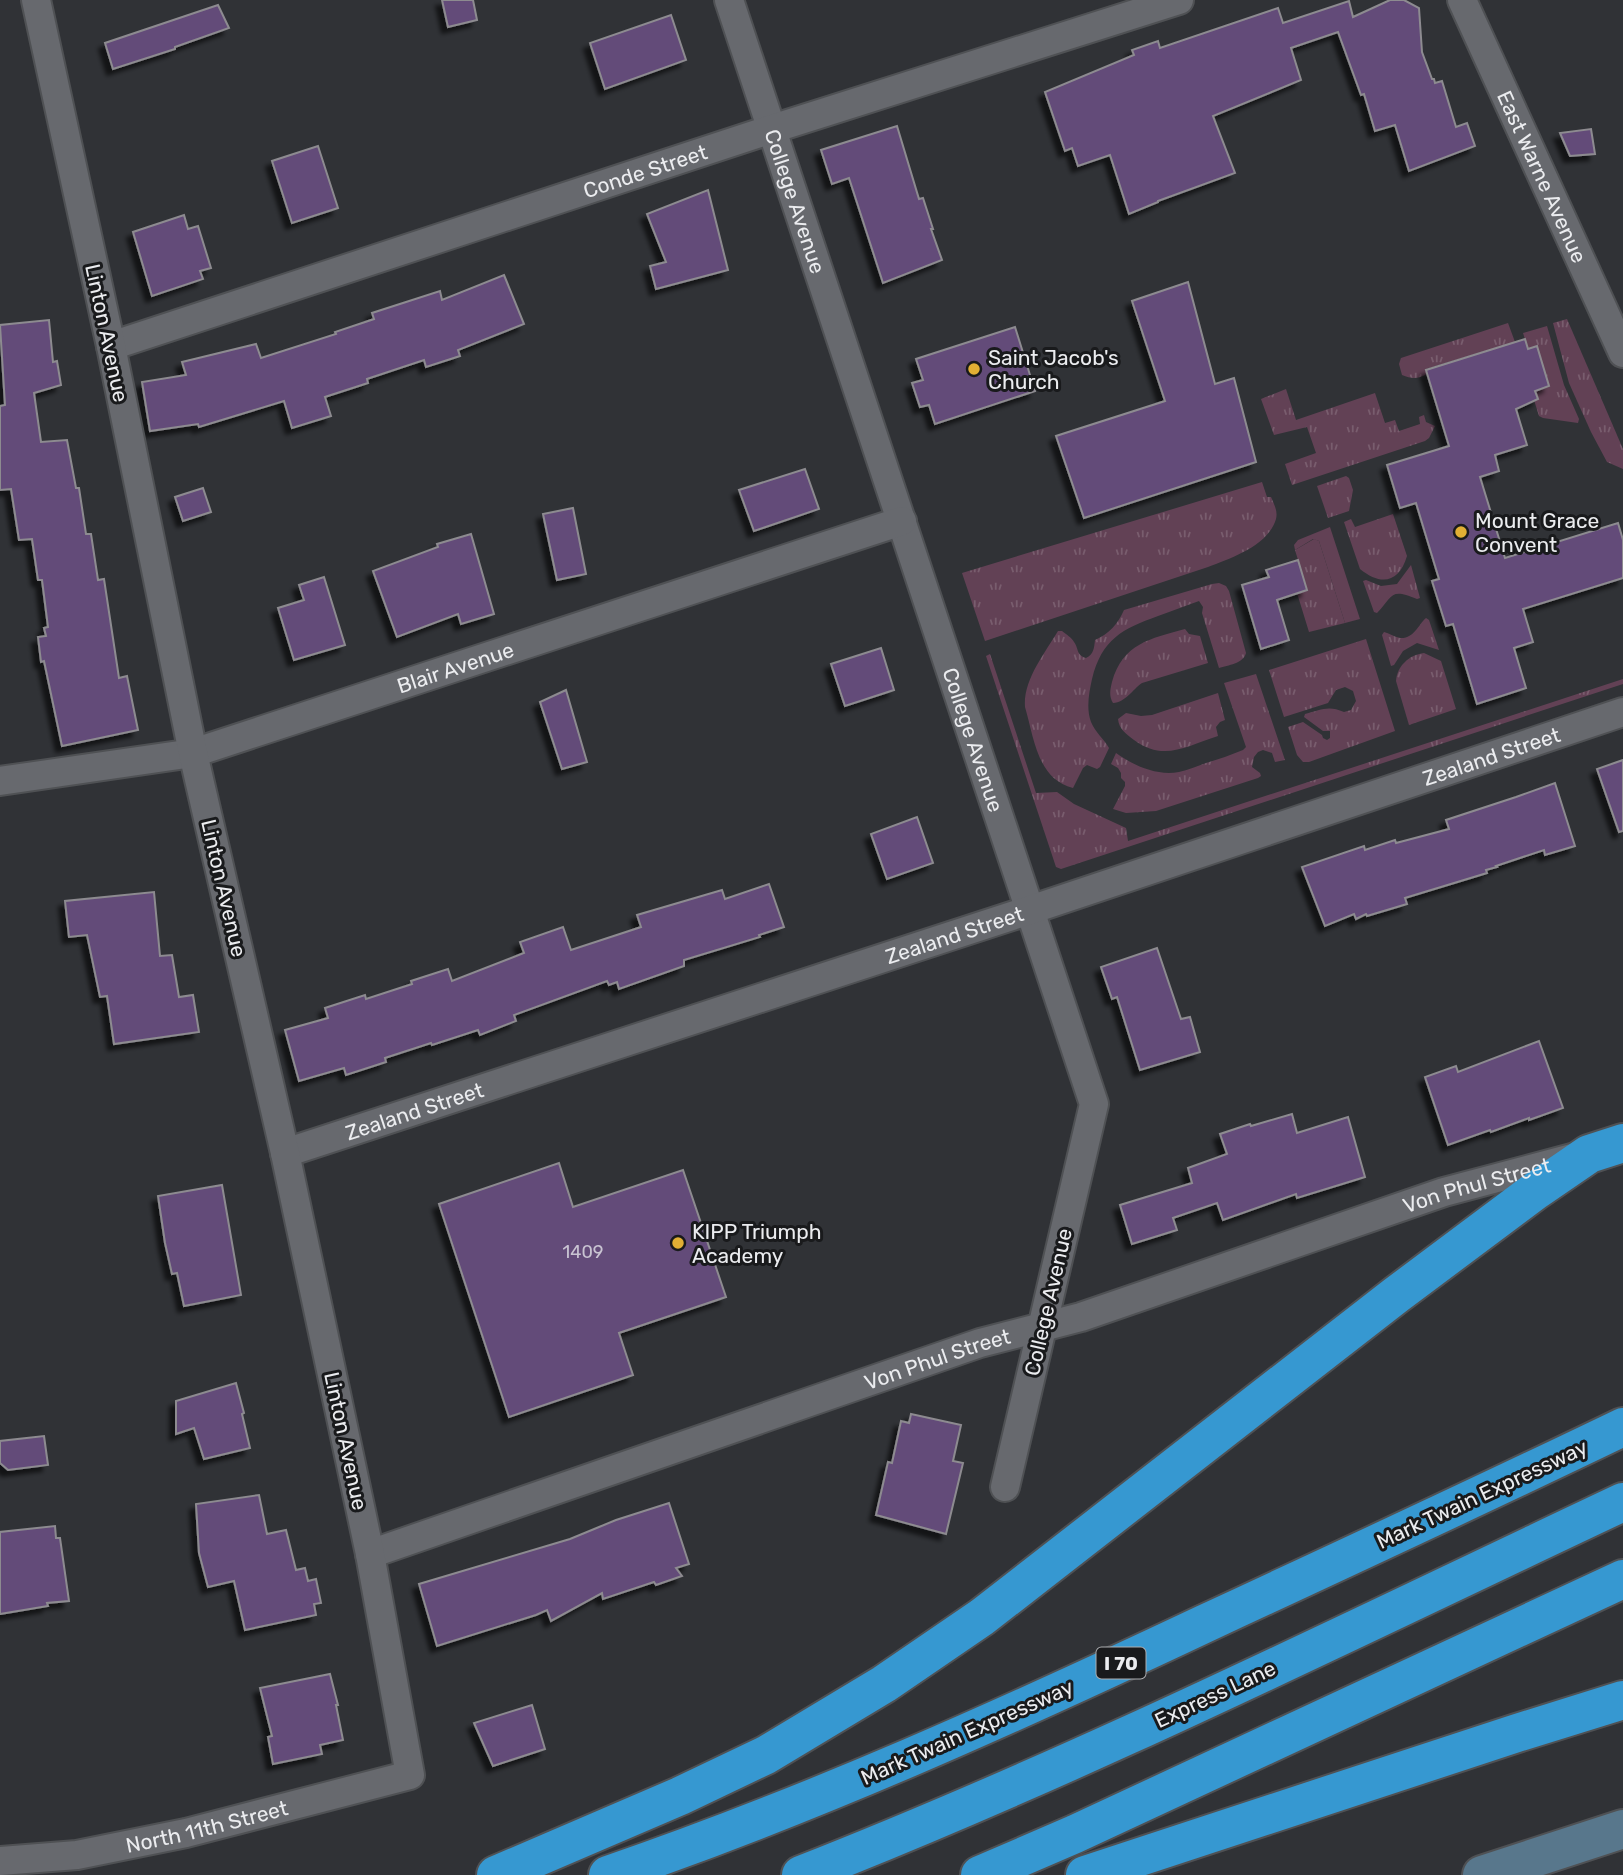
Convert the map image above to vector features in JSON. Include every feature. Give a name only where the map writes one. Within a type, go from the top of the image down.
[{"type":"highway","points":[[496,1875],[680,1796],[766,1755],[884,1684],[982,1617],[1396,1295],[1535,1191],[1606,1149]]},
{"type":"highway","name":"Mark Twain Expressway","points":[[608,1875],[763,1818],[969,1733],[1623,1427]]},
{"type":"highway","name":"Express Lane","points":[[801,1875],[901,1836],[1054,1770],[1623,1502]]},
{"type":"highway","points":[[980,1875],[1087,1828],[1623,1578]]},
{"type":"highway","points":[[1085,1875],[1623,1700]]},
{"type":"main road","points":[[1482,1875],[1623,1829]]},
{"type":"street","name":"Linton Avenue","points":[[36,0],[111,346],[192,753],[285,1153],[370,1554],[410,1775]]},
{"type":"street","name":"College Avenue","points":[[729,0],[1094,1104],[1005,1487]]},
{"type":"street","name":"Conde Street","points":[[111,346],[772,129],[1179,0]]},
{"type":"street","name":"East Warne Avenue","points":[[1462,0],[1623,353]]},
{"type":"street","name":"Blair Avenue","points":[[0,781],[192,753],[902,521]]},
{"type":"street","name":"Zealand Street","points":[[285,1153],[1030,910],[1623,712]]},
{"type":"street","name":"Von Phul Street","points":[[370,1554],[980,1343],[1081,1317],[1444,1192],[1606,1149]]},
{"type":"street","name":"North 11th Street","points":[[0,1861],[77,1855],[186,1833],[410,1775]]},
{"type":"green space","points":[[1567,319],[1623,449],[1623,469],[1607,462],[1569,383],[1553,323]]},
{"type":"green space","points":[[1508,323],[1515,342],[1426,369],[1427,374],[1421,377],[1402,375],[1399,364],[1401,358]]},
{"type":"green space","points":[[1547,326],[1564,385],[1579,419],[1578,423],[1539,416],[1534,400],[1537,399],[1535,391],[1549,385],[1537,346],[1528,349],[1523,333]]},
{"type":"green space","points":[[1286,389],[1296,420],[1375,393],[1385,423],[1395,420],[1399,431],[1420,424],[1419,417],[1424,415],[1426,422],[1435,426],[1425,441],[1292,485],[1285,464],[1316,453],[1307,427],[1274,435],[1261,399]]},
{"type":"green space","points":[[1346,476],[1353,490],[1349,511],[1328,518],[1317,486]]},
{"type":"green space","points":[[1262,482],[1267,497],[1271,497],[1276,519],[1265,537],[1248,550],[1208,567],[985,641],[962,573]]},
{"type":"green space","points":[[1393,514],[1407,556],[1404,565],[1394,576],[1388,579],[1375,578],[1360,569],[1344,522],[1351,519],[1355,527]]},
{"type":"green space","points":[[1330,527],[1360,619],[1345,623],[1319,541],[1313,539],[1295,550],[1294,545],[1298,540]]},
{"type":"green space","points":[[1314,539],[1319,541],[1345,623],[1309,632],[1297,593],[1307,590],[1295,550]]},
{"type":"green space","points":[[1411,565],[1420,598],[1396,594],[1389,598],[1377,613],[1374,612],[1363,581],[1381,586],[1397,584]]},
{"type":"green space","points":[[1219,583],[1229,591],[1246,653],[1242,660],[1219,668],[1202,613],[1203,607],[1199,601],[1124,631],[1115,637],[1101,654],[1090,690],[1089,717],[1109,748],[1100,767],[1097,769],[1087,765],[1083,768],[1073,788],[1052,776],[1039,755],[1025,707],[1025,697],[1036,667],[1058,631],[1070,638],[1079,653],[1086,658],[1092,653],[1095,640],[1112,628],[1124,610]]},
{"type":"green space","points":[[1426,618],[1439,650],[1417,643],[1403,651],[1391,666],[1382,635],[1384,632],[1405,638]]},
{"type":"green space","points":[[1185,629],[1189,634],[1200,636],[1208,663],[1142,683],[1125,698],[1113,703],[1110,693],[1112,682],[1123,659],[1149,640]]},
{"type":"green space","points":[[1366,639],[1395,731],[1303,762],[1297,755],[1288,727],[1303,722],[1327,740],[1330,738],[1330,731],[1323,731],[1304,717],[1305,714],[1324,709],[1344,712],[1351,710],[1356,701],[1353,691],[1345,687],[1336,690],[1328,703],[1284,717],[1269,670]]},
{"type":"green space","points":[[1424,653],[1441,661],[1456,709],[1409,725],[1396,681],[1397,676],[1405,662]]},
{"type":"green space","points":[[990,654],[1036,793],[1057,792],[1074,804],[1126,828],[1128,841],[1623,679],[1623,684],[1061,869],[1056,867],[986,656]]},
{"type":"green space","points":[[1256,674],[1285,760],[1275,762],[1272,753],[1263,750],[1254,757],[1252,767],[1260,773],[1258,778],[1156,811],[1126,813],[1113,809],[1125,786],[1118,768],[1111,764],[1116,753],[1146,769],[1171,773],[1243,750],[1246,747],[1224,683]]},
{"type":"green space","points":[[1218,693],[1225,720],[1216,727],[1218,736],[1185,747],[1165,751],[1145,747],[1126,733],[1119,723],[1118,719],[1126,713],[1152,715]]},
{"type":"building","points":[[442,0],[473,0],[477,20],[448,27]]},
{"type":"building","points":[[1390,0],[1404,0],[1419,8],[1422,52],[1432,79],[1435,83],[1442,81],[1456,127],[1467,123],[1475,146],[1409,171],[1395,125],[1375,131],[1364,94],[1361,95],[1338,32],[1291,48],[1301,80],[1213,116],[1235,173],[1129,214],[1110,155],[1078,166],[1072,148],[1065,151],[1045,92],[1134,55],[1132,50],[1158,41],[1160,48],[1278,8],[1283,23],[1349,1],[1353,17]]},
{"type":"building","points":[[218,5],[229,28],[113,69],[105,43]]},
{"type":"building","points":[[671,15],[686,60],[605,89],[590,43]]},
{"type":"building","points":[[897,126],[919,199],[923,198],[942,260],[883,283],[849,178],[832,184],[821,150]]},
{"type":"building","points":[[1591,129],[1595,154],[1570,156],[1560,133]]},
{"type":"building","points":[[318,146],[338,208],[292,223],[272,161]]},
{"type":"building","points":[[708,190],[728,270],[656,289],[650,266],[666,262],[647,214]]},
{"type":"building","points":[[184,215],[188,229],[198,226],[211,268],[200,271],[203,279],[152,296],[133,232]]},
{"type":"building","points":[[504,275],[524,324],[458,350],[460,356],[426,367],[424,360],[367,379],[368,383],[325,397],[331,416],[292,428],[284,401],[199,427],[198,424],[150,431],[142,382],[186,375],[182,362],[256,344],[261,358],[374,319],[372,313],[440,291],[442,300]]},
{"type":"building","points":[[1188,282],[1215,384],[1234,378],[1256,462],[1084,518],[1056,436],[1165,401],[1132,301]]},
{"type":"building","points":[[49,320],[53,362],[57,361],[61,385],[34,393],[41,442],[67,440],[76,488],[79,488],[86,534],[91,534],[98,580],[104,579],[119,678],[127,676],[138,730],[62,746],[44,661],[41,662],[38,637],[46,636],[44,628],[48,627],[42,580],[38,580],[32,539],[19,540],[11,489],[0,490],[0,406],[5,405],[0,325]]},
{"type":"building","name":"Saint Jacob's Church","points":[[1015,327],[1035,391],[935,424],[929,405],[920,407],[912,383],[923,380],[916,359]]},
{"type":"building","name":"Mount Grace Convent","points":[[1525,339],[1528,349],[1537,346],[1549,386],[1535,391],[1538,399],[1516,409],[1527,445],[1495,455],[1499,471],[1480,477],[1505,558],[1618,523],[1623,540],[1623,578],[1523,609],[1533,642],[1514,648],[1526,688],[1477,704],[1453,624],[1446,626],[1432,581],[1439,579],[1416,503],[1400,508],[1387,465],[1449,446],[1426,370]]},
{"type":"building","points":[[805,469],[819,509],[754,531],[739,490]]},
{"type":"building","points":[[203,488],[211,512],[183,521],[175,497]]},
{"type":"building","points":[[573,508],[586,574],[557,580],[543,514]]},
{"type":"building","points":[[471,534],[494,614],[461,624],[458,614],[397,637],[373,571],[438,547],[437,544]]},
{"type":"building","points":[[1298,560],[1307,590],[1277,600],[1289,640],[1261,649],[1242,585],[1269,577],[1266,570]]},
{"type":"building","points":[[324,577],[345,645],[294,660],[278,608],[304,600],[299,585]]},
{"type":"building","points":[[881,648],[894,690],[845,706],[831,664]]},
{"type":"building","points":[[566,690],[587,762],[562,769],[540,702]]},
{"type":"building","points":[[1623,760],[1623,831],[1619,832],[1597,769]]},
{"type":"building","points":[[1555,783],[1575,846],[1545,855],[1544,850],[1486,870],[1487,873],[1405,898],[1407,904],[1356,919],[1354,914],[1325,926],[1302,867],[1364,846],[1365,850],[1395,840],[1396,843],[1449,829],[1446,820]]},
{"type":"building","points":[[917,817],[933,863],[887,879],[871,834]]},
{"type":"building","points":[[769,884],[784,927],[684,960],[684,966],[619,989],[617,982],[609,985],[607,981],[514,1015],[516,1021],[480,1035],[478,1030],[432,1045],[431,1043],[385,1058],[386,1062],[346,1075],[344,1068],[299,1081],[285,1030],[328,1018],[325,1008],[365,995],[366,999],[448,969],[452,981],[524,953],[520,942],[563,927],[571,950],[641,927],[637,915],[722,890],[725,899]]},
{"type":"building","points":[[154,892],[160,956],[172,955],[179,997],[193,995],[199,1032],[114,1044],[107,996],[100,997],[87,935],[69,937],[65,901]]},
{"type":"building","points":[[1157,948],[1181,1019],[1190,1017],[1200,1052],[1140,1070],[1117,997],[1112,999],[1101,967]]},
{"type":"building","points":[[1539,1041],[1563,1108],[1448,1145],[1425,1077],[1456,1066],[1458,1072]]},
{"type":"building","points":[[1292,1114],[1297,1133],[1348,1117],[1365,1177],[1297,1198],[1296,1194],[1223,1220],[1217,1203],[1173,1218],[1177,1230],[1132,1244],[1120,1205],[1192,1183],[1188,1168],[1227,1154],[1220,1134]]},
{"type":"building","name":"KIPP Triumph Academy","points":[[559,1163],[573,1207],[683,1170],[726,1297],[619,1333],[633,1375],[509,1417],[439,1204]]},
{"type":"building","points":[[222,1185],[241,1295],[184,1306],[177,1273],[172,1274],[158,1196]]},
{"type":"building","points":[[236,1383],[250,1448],[204,1459],[194,1428],[176,1434],[176,1401]]},
{"type":"building","points":[[911,1414],[961,1425],[953,1461],[963,1463],[946,1534],[876,1515],[901,1421],[909,1423]]},
{"type":"building","points":[[44,1436],[48,1465],[8,1470],[0,1463],[0,1441]]},
{"type":"building","points":[[259,1495],[267,1534],[286,1530],[296,1570],[305,1568],[308,1581],[316,1579],[321,1603],[314,1604],[316,1615],[245,1630],[234,1581],[208,1587],[199,1553],[196,1504]]},
{"type":"building","points":[[669,1503],[689,1564],[676,1568],[682,1576],[603,1599],[602,1593],[551,1621],[547,1610],[437,1646],[419,1584],[570,1539],[616,1520]]},
{"type":"building","points":[[55,1526],[56,1538],[60,1538],[69,1601],[47,1603],[48,1606],[0,1614],[0,1532]]},
{"type":"building","points":[[330,1674],[343,1740],[320,1745],[322,1754],[273,1764],[268,1737],[272,1736],[260,1688]]},
{"type":"building","points":[[532,1705],[545,1749],[493,1766],[474,1723]]},
{"type":"place","name":"Saint Jacob's Church","points":[[974,369]]},
{"type":"place","name":"Mount Grace Convent","points":[[1461,532]]},
{"type":"place","name":"KIPP Triumph Academy","points":[[678,1243]]}]
